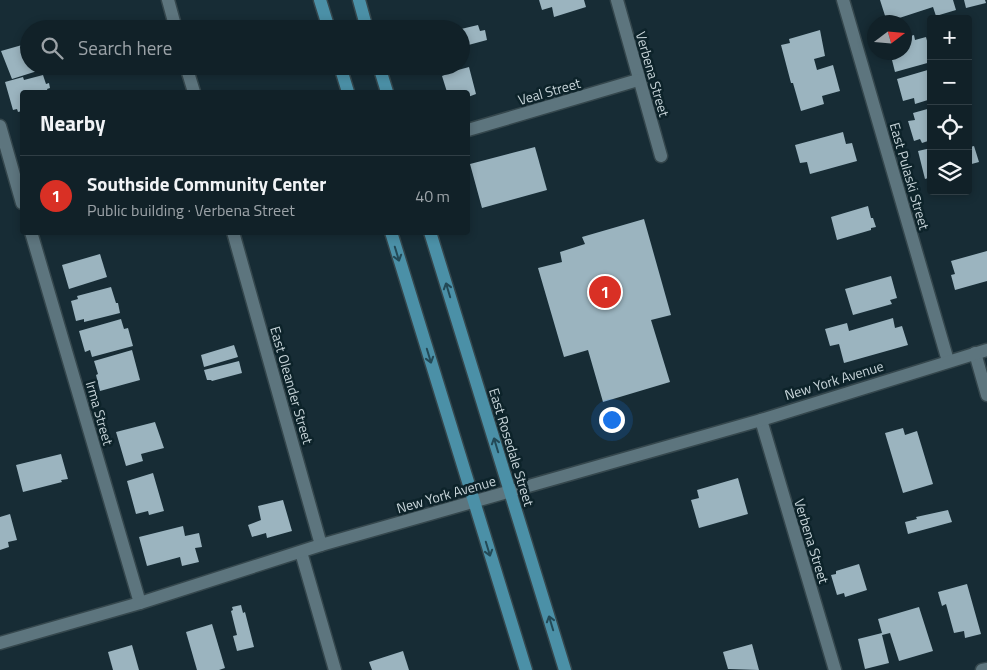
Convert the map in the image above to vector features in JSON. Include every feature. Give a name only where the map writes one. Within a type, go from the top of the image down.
[{"type":"main road","points":[[320,0],[326,20]]},
{"type":"main road","points":[[359,0],[365,20]]},
{"type":"main road","points":[[343,75],[347,90]]},
{"type":"main road","points":[[382,75],[386,90]]},
{"type":"main road","points":[[392,235],[526,670]]},
{"type":"main road","name":"East Rosedale Street","points":[[431,235],[565,670]]},
{"type":"street","points":[[168,0],[174,20]]},
{"type":"street","name":"Verbena Street","points":[[617,0],[660,156]]},
{"type":"street","name":"East Pulaski Street","points":[[843,0],[948,361]]},
{"type":"street","points":[[189,75],[193,90]]},
{"type":"street","name":"Veal Street","points":[[470,129],[638,80]]},
{"type":"street","points":[[0,126],[20,196]]},
{"type":"street","name":"Irma Street","points":[[32,235],[140,602]]},
{"type":"street","name":"East Oleander Street","points":[[234,235],[321,545]]},
{"type":"street","points":[[981,352],[987,395]]},
{"type":"street","name":"New York Avenue","points":[[0,643],[140,602],[321,545],[761,420],[981,352]]},
{"type":"street","name":"Verbena Street","points":[[761,420],[835,670]]},
{"type":"street","points":[[301,552],[335,670]]},
{"type":"street","points":[[982,670],[987,669]]},
{"type":"building","points":[[539,0],[584,0],[586,7],[554,17],[552,7],[542,10]]},
{"type":"building","points":[[880,0],[953,0],[956,10],[936,15],[933,7],[908,15],[885,15]]},
{"type":"building","points":[[964,0],[985,0],[986,3],[966,8]]},
{"type":"building","points":[[478,25],[480,31],[485,30],[487,40],[470,45],[470,27]]},
{"type":"building","points":[[820,30],[825,56],[814,59],[817,70],[833,65],[840,91],[822,96],[824,104],[801,111],[781,45],[790,43],[789,39]]},
{"type":"building","points":[[914,35],[915,40],[926,37],[927,63],[895,72],[892,60],[912,60],[912,36]]},
{"type":"building","points":[[20,46],[20,75],[25,75],[12,79],[1,51]]},
{"type":"building","points":[[927,70],[927,100],[915,104],[914,98],[903,101],[897,79]]},
{"type":"building","points":[[470,71],[476,94],[470,96],[470,90],[446,90],[442,76],[470,75]]},
{"type":"building","points":[[43,75],[46,84],[49,83],[50,88],[47,90],[20,90],[20,112],[18,112],[17,109],[13,110],[5,82],[23,77],[24,80]]},
{"type":"building","points":[[927,109],[927,141],[922,143],[920,139],[914,141],[908,121],[915,120],[913,113]]},
{"type":"building","points":[[843,132],[846,144],[852,143],[857,161],[810,174],[807,162],[800,163],[795,145]]},
{"type":"building","points":[[972,146],[974,146],[979,162],[972,164]]},
{"type":"building","points":[[535,147],[547,190],[482,208],[470,164]]},
{"type":"building","points":[[927,149],[927,178],[925,179],[918,151]]},
{"type":"building","points":[[868,206],[876,227],[837,240],[831,217]]},
{"type":"building","points":[[644,219],[671,315],[651,320],[670,382],[603,402],[588,350],[564,357],[538,268],[562,262],[560,252],[585,244],[582,237]]},
{"type":"building","points":[[987,251],[987,281],[955,290],[951,275],[955,274],[951,261]]},
{"type":"building","points":[[100,254],[107,277],[69,289],[62,265]]},
{"type":"building","points":[[891,276],[897,298],[890,300],[892,304],[853,315],[845,289]]},
{"type":"building","points":[[111,287],[120,313],[84,322],[84,319],[76,321],[71,301],[78,299],[77,296]]},
{"type":"building","points":[[893,318],[895,328],[902,326],[908,345],[844,363],[839,344],[830,346],[825,329],[847,323],[849,331]]},
{"type":"building","points":[[121,319],[124,329],[128,328],[133,346],[92,357],[90,350],[85,352],[79,331]]},
{"type":"building","points":[[234,345],[238,357],[204,367],[201,355]]},
{"type":"building","points":[[132,350],[140,380],[100,391],[94,361]]},
{"type":"building","points":[[239,361],[242,373],[212,381],[207,380],[204,370]]},
{"type":"building","points":[[155,422],[164,448],[141,454],[143,461],[126,466],[116,432]]},
{"type":"building","points":[[903,428],[905,435],[917,431],[933,484],[903,493],[885,433]]},
{"type":"building","points":[[61,454],[68,479],[23,492],[16,465]]},
{"type":"building","points":[[153,473],[164,511],[149,515],[148,511],[136,514],[127,481]]},
{"type":"building","points":[[738,478],[748,514],[699,528],[691,500],[699,498],[697,490]]},
{"type":"building","points":[[283,500],[292,531],[267,538],[266,533],[252,537],[248,525],[261,520],[258,506]]},
{"type":"building","points":[[948,510],[952,522],[908,534],[905,522],[917,519],[916,517]]},
{"type":"building","points":[[10,514],[17,540],[8,542],[9,547],[0,550],[0,517]]},
{"type":"building","points":[[183,526],[185,536],[199,533],[202,547],[195,548],[199,562],[182,566],[180,557],[147,566],[139,537]]},
{"type":"building","points":[[859,564],[867,590],[845,597],[844,593],[837,595],[831,575],[836,574],[836,571]]},
{"type":"building","points":[[967,584],[981,634],[965,638],[964,631],[954,633],[946,604],[942,606],[938,592]]},
{"type":"building","points":[[241,605],[243,613],[245,612],[254,647],[237,651],[233,636],[237,635],[231,611],[233,610],[232,607]]},
{"type":"building","points":[[919,607],[933,651],[899,661],[890,633],[882,635],[889,663],[865,669],[858,639],[882,633],[878,619]]},
{"type":"building","points":[[212,624],[225,668],[219,670],[197,670],[186,632]]},
{"type":"building","points":[[752,644],[759,670],[728,669],[723,652]]},
{"type":"building","points":[[132,645],[139,670],[113,670],[108,652]]},
{"type":"building","points":[[403,651],[409,670],[372,670],[369,662]]},
{"type":"place","name":"Southside Community Center","points":[[605,292]]}]
